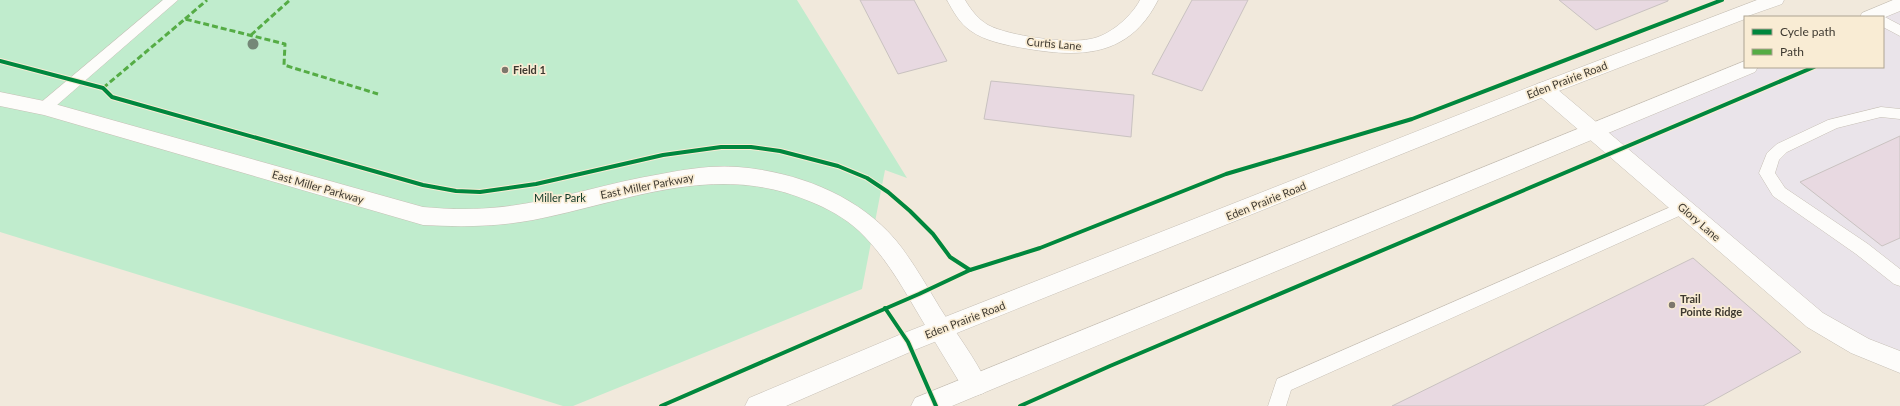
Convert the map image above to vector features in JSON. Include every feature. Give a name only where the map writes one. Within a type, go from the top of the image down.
[{"type":"main road","name":"Curtis Lane","points":[[956,0],[970,21],[981,29],[995,35],[1012,40],[1076,47],[1092,46],[1109,40],[1133,21],[1149,0]]},
{"type":"main road","name":"Eden Prairie Road","points":[[758,406],[908,342],[1544,89],[1775,0]]},
{"type":"main road","points":[[1878,16],[1900,4]]},
{"type":"main road","points":[[924,406],[1746,68]]},
{"type":"main road","name":"Glory Lane","points":[[1544,89],[1682,208],[1812,317],[1860,346],[1900,362]]},
{"type":"main road","name":"East Miller Parkway","points":[[0,99],[44,108],[423,216],[456,218],[498,216],[533,211],[660,182],[707,175],[738,175],[771,180],[803,189],[836,203],[866,224],[894,254],[942,329],[975,385]]},
{"type":"lane","points":[[44,108],[171,0]]},
{"type":"lane","points":[[1884,22],[1900,31]]},
{"type":"lane","points":[[1900,114],[1881,112],[1833,124],[1782,148],[1772,157],[1767,173],[1779,192],[1862,248],[1900,279]]},
{"type":"lane","points":[[1276,406],[1283,385],[1682,208]]},
{"type":"shaded area","points":[[1900,3],[1900,366],[1860,346],[1592,131],[1744,68],[1884,68],[1884,16]]},
{"type":"green space","name":"Miller Park","points":[[0,0],[797,0],[907,178],[885,170],[862,289],[573,406],[563,406],[0,232]]},
{"type":"building","points":[[860,0],[914,0],[947,61],[898,74]]},
{"type":"building","points":[[1192,0],[1248,0],[1202,91],[1152,74]]},
{"type":"building","points":[[1559,0],[1668,0],[1668,1],[1596,30]]},
{"type":"building","points":[[991,81],[1134,95],[1131,137],[984,119]]},
{"type":"building","points":[[1900,136],[1900,238],[1882,246],[1800,182]]},
{"type":"building","name":"Trail Pointe Ridge","points":[[1693,258],[1801,352],[1703,406],[1392,406]]},
{"type":"marked path","points":[[185,19],[207,0]]},
{"type":"marked path","points":[[251,35],[290,0]]},
{"type":"marked path","points":[[103,88],[185,19],[285,44],[284,65],[378,94]]},
{"type":"cycle path","points":[[661,406],[919,294],[970,270],[1040,248],[1226,174],[1412,119],[1722,0]]},
{"type":"cycle path","points":[[0,61],[103,88],[112,97],[423,185],[456,191],[480,192],[536,184],[663,155],[721,147],[751,147],[780,151],[838,166],[867,178],[888,192],[910,211],[933,234],[950,257],[970,270]]},
{"type":"cycle path","points":[[1020,406],[1110,366],[1812,68]]},
{"type":"cycle path","points":[[885,308],[908,342],[936,406]]},
{"type":"place","name":"Field 1","points":[[505,70]]},
{"type":"place","name":"Trail Pointe Ridge","points":[[1672,305]]}]
